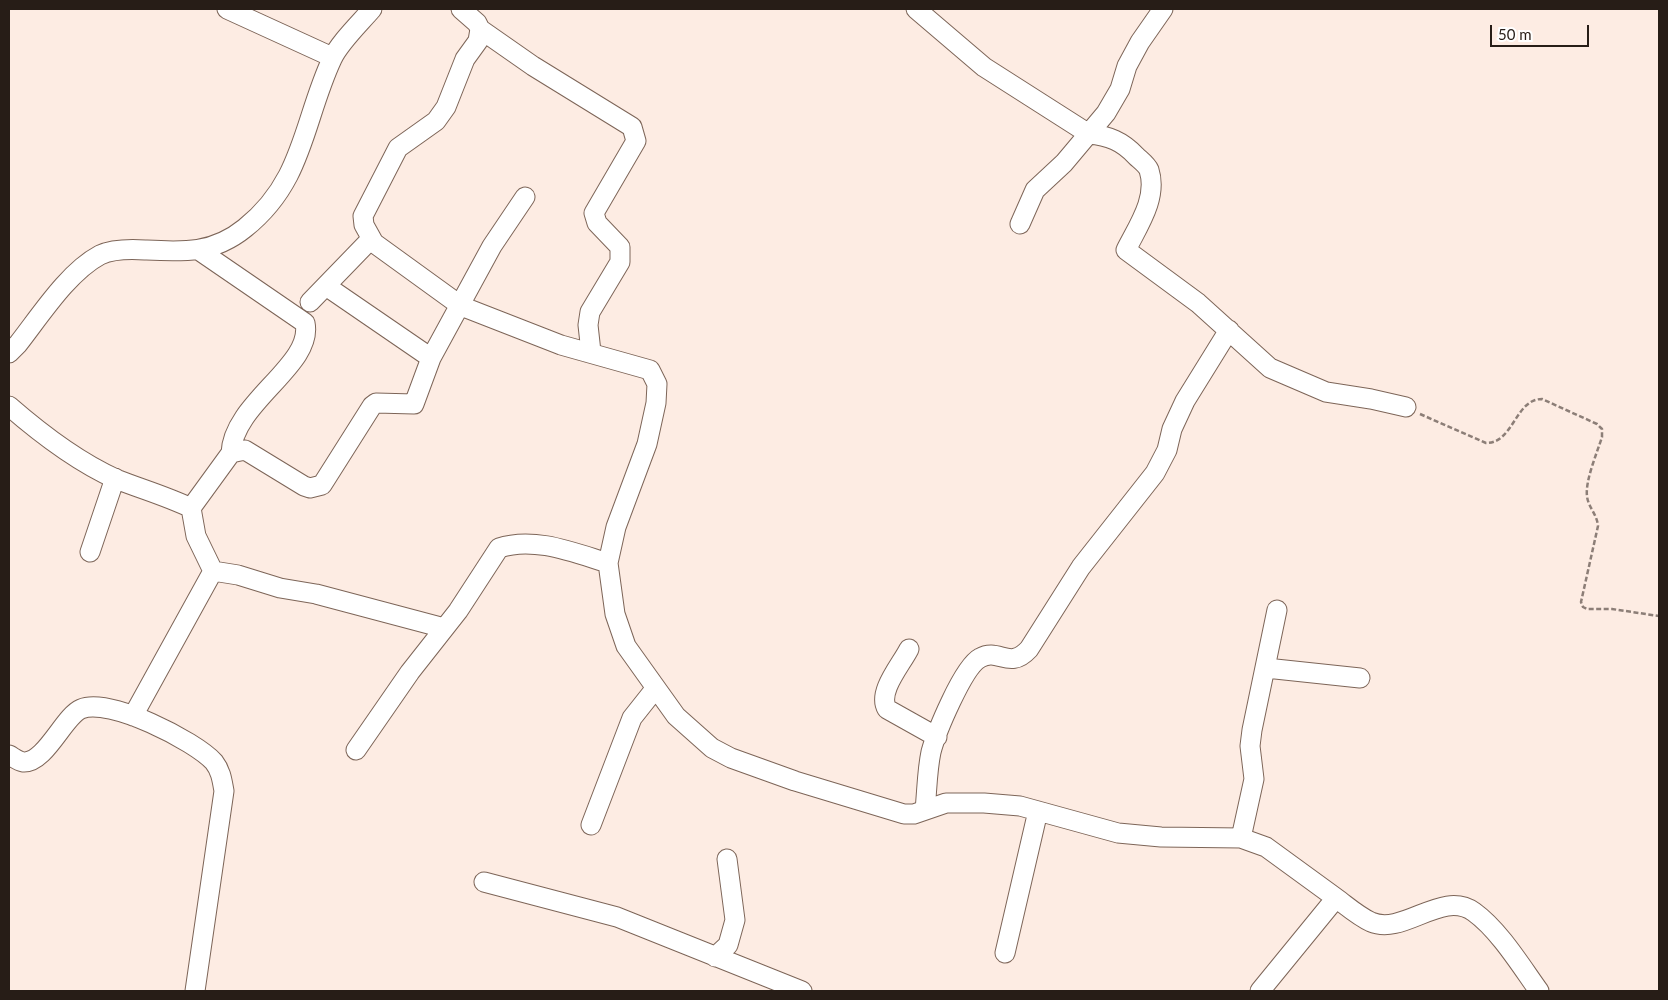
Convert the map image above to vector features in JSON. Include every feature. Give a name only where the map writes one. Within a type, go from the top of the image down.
[{"type":"street","points":[[227,9],[332,57]]},
{"type":"street","points":[[9,353],[66,283],[100,255],[115,250],[200,251],[215,246],[244,229],[270,204],[287,182],[332,57],[372,9]]},
{"type":"street","points":[[461,9],[477,23],[480,29],[533,66],[632,127],[636,140],[594,213],[597,223],[620,247],[620,262],[590,312],[588,325],[591,352]]},
{"type":"street","points":[[916,9],[984,67],[1089,134],[1105,136],[1123,143],[1148,168],[1152,189],[1150,200],[1126,250],[1198,303],[1270,368],[1326,392],[1371,399],[1406,408]]},
{"type":"street","points":[[1020,224],[1035,190],[1064,163],[1106,113],[1120,89],[1127,66],[1140,42],[1163,9]]},
{"type":"street","points":[[480,29],[478,41],[466,59],[446,107],[436,121],[398,148],[363,216],[364,225],[371,239],[392,258],[461,306],[561,345],[650,370],[657,384],[656,404],[648,444],[616,527],[608,563],[615,614],[626,646],[676,716],[697,736],[712,748],[731,758],[795,781],[904,814],[914,814],[946,803],[984,803],[1020,806],[1118,833],[1161,837],[1241,838],[1266,847],[1372,922],[1392,924],[1444,907],[1466,908],[1474,912],[1503,942],[1539,991]]},
{"type":"street","points":[[231,453],[245,450],[310,488],[322,484],[372,406],[376,403],[414,404],[431,358],[492,246],[525,197]]},
{"type":"street","points":[[310,302],[371,239]]},
{"type":"street","points":[[200,251],[305,323],[307,330],[293,361],[248,411],[240,423],[232,443],[231,453],[191,508],[196,536],[213,571]]},
{"type":"street","points":[[326,286],[431,358]]},
{"type":"street","points":[[925,810],[931,751],[958,686],[971,664],[981,657],[991,655],[1014,659],[1020,658],[1052,615],[1082,568],[1155,473],[1167,450],[1172,429],[1185,401],[1229,330]]},
{"type":"street","points":[[9,406],[58,444],[116,478],[191,508]]},
{"type":"street","points":[[90,552],[116,478]]},
{"type":"street","points":[[356,750],[458,611],[500,548],[511,544],[531,544],[559,548],[608,563]]},
{"type":"street","points":[[213,571],[238,575],[280,588],[316,594],[444,628]]},
{"type":"street","points":[[133,716],[213,571]]},
{"type":"street","points":[[1241,838],[1254,780],[1251,738],[1277,610]]},
{"type":"street","points":[[909,649],[886,692],[884,704],[887,709],[937,738]]},
{"type":"street","points":[[1266,668],[1360,678]]},
{"type":"street","points":[[591,825],[629,726],[642,704],[655,689]]},
{"type":"street","points":[[9,755],[19,761],[31,760],[52,742],[74,714],[82,709],[102,709],[133,716],[148,722],[200,751],[214,762],[221,773],[224,791],[196,991]]},
{"type":"street","points":[[1006,953],[1038,811]]},
{"type":"street","points":[[715,957],[728,945],[735,920],[727,859]]},
{"type":"street","points":[[484,882],[617,917],[802,991]]},
{"type":"street","points":[[1260,991],[1336,898]]},
{"type":"path","points":[[1406,408],[1486,443],[1495,443],[1503,437],[1527,404],[1533,399],[1542,399],[1597,424],[1602,429],[1602,437],[1586,490],[1587,499],[1597,517],[1598,526],[1581,602],[1583,607],[1588,609],[1612,609],[1659,616]]}]
